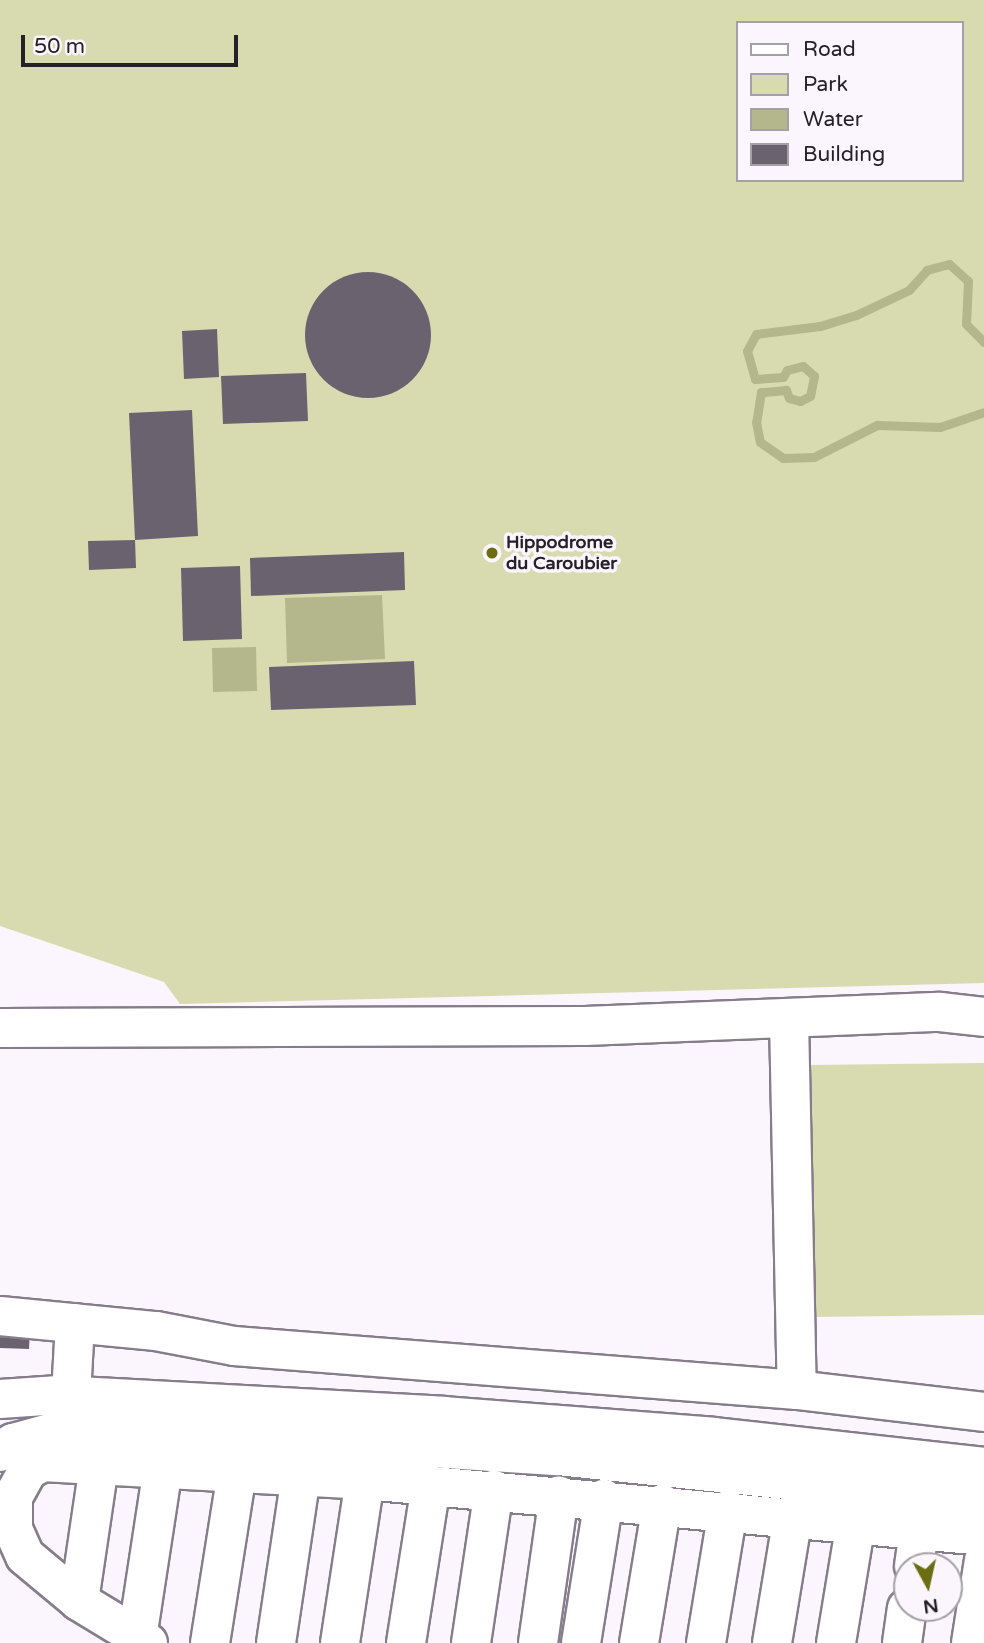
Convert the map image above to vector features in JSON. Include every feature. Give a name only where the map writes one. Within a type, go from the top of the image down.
[{"type":"street","points":[[0,1028],[585,1026],[940,1012],[984,1017]]},
{"type":"street","points":[[789,1019],[797,1390]]},
{"type":"street","points":[[0,1316],[156,1331],[234,1346],[797,1390],[984,1412]]},
{"type":"street","points":[[71,1395],[75,1323]]},
{"type":"street","points":[[0,1399],[71,1395],[559,1424],[851,1450],[984,1467]]},
{"type":"street","points":[[0,1424],[0,1443]]},
{"type":"street","points":[[0,1452],[13,1443],[61,1430],[142,1430],[558,1456],[984,1501]]},
{"type":"street","points":[[163,1468],[143,1640],[79,1601],[24,1556],[13,1528],[13,1497],[18,1482],[43,1462],[163,1468],[237,1472],[365,1480],[559,1495],[984,1536]]},
{"type":"street","points":[[79,1601],[99,1465]]},
{"type":"street","points":[[210,1643],[237,1472]]},
{"type":"street","points":[[276,1643],[302,1476]]},
{"type":"street","points":[[340,1643],[365,1480]]},
{"type":"street","points":[[406,1643],[431,1485]]},
{"type":"street","points":[[471,1643],[495,1490]]},
{"type":"street","points":[[538,1643],[559,1495]]},
{"type":"street","points":[[581,1643],[604,1499]]},
{"type":"street","points":[[639,1643],[662,1504]]},
{"type":"street","points":[[706,1643],[728,1510]]},
{"type":"street","points":[[772,1643],[793,1516]]},
{"type":"street","points":[[836,1643],[856,1522]]},
{"type":"street","points":[[916,1552],[919,1529]]},
{"type":"street","points":[[0,1554],[40,1599],[100,1643]]},
{"type":"street","points":[[971,1643],[984,1560]]},
{"type":"street","points":[[902,1643],[905,1622]]},
{"type":"green space","name":"Hippodrome du Caroubier","points":[[0,0],[984,0],[984,983],[180,1004],[164,982],[0,926]]},
{"type":"green space","points":[[984,1063],[984,1315],[809,1317],[806,1065]]},
{"type":"water","points":[[382,595],[385,659],[287,663],[285,598]]},
{"type":"water","points":[[256,647],[257,691],[213,692],[212,648]]},
{"type":"building","points":[[368,272],[392,277],[413,290],[426,311],[431,335],[426,359],[413,380],[392,393],[368,398],[344,393],[323,380],[310,359],[305,335],[310,311],[323,290],[344,277]]},
{"type":"building","points":[[217,329],[219,377],[184,379],[182,331]]},
{"type":"building","points":[[306,373],[308,421],[223,424],[221,376]]},
{"type":"building","points":[[192,410],[198,536],[135,540],[129,413]]},
{"type":"building","points":[[135,540],[136,568],[89,570],[88,541]]},
{"type":"building","points":[[404,552],[405,590],[251,596],[250,558]]},
{"type":"building","points":[[240,566],[242,639],[183,641],[181,568]]},
{"type":"building","points":[[414,661],[416,705],[271,710],[269,667]]},
{"type":"building","points":[[0,1327],[30,1329],[29,1349],[0,1348]]},
{"type":"waterway","points":[[984,342],[966,324],[968,281],[949,264],[927,270],[909,290],[856,315],[820,326],[756,334],[747,351],[755,379],[783,377],[787,370],[803,366],[814,376],[810,396],[800,401],[789,398],[786,390],[761,392],[756,422],[760,442],[783,458],[814,457],[877,425],[940,427],[984,412]]},
{"type":"place","name":"Hippodrome du Caroubier","points":[[492,553]]}]
